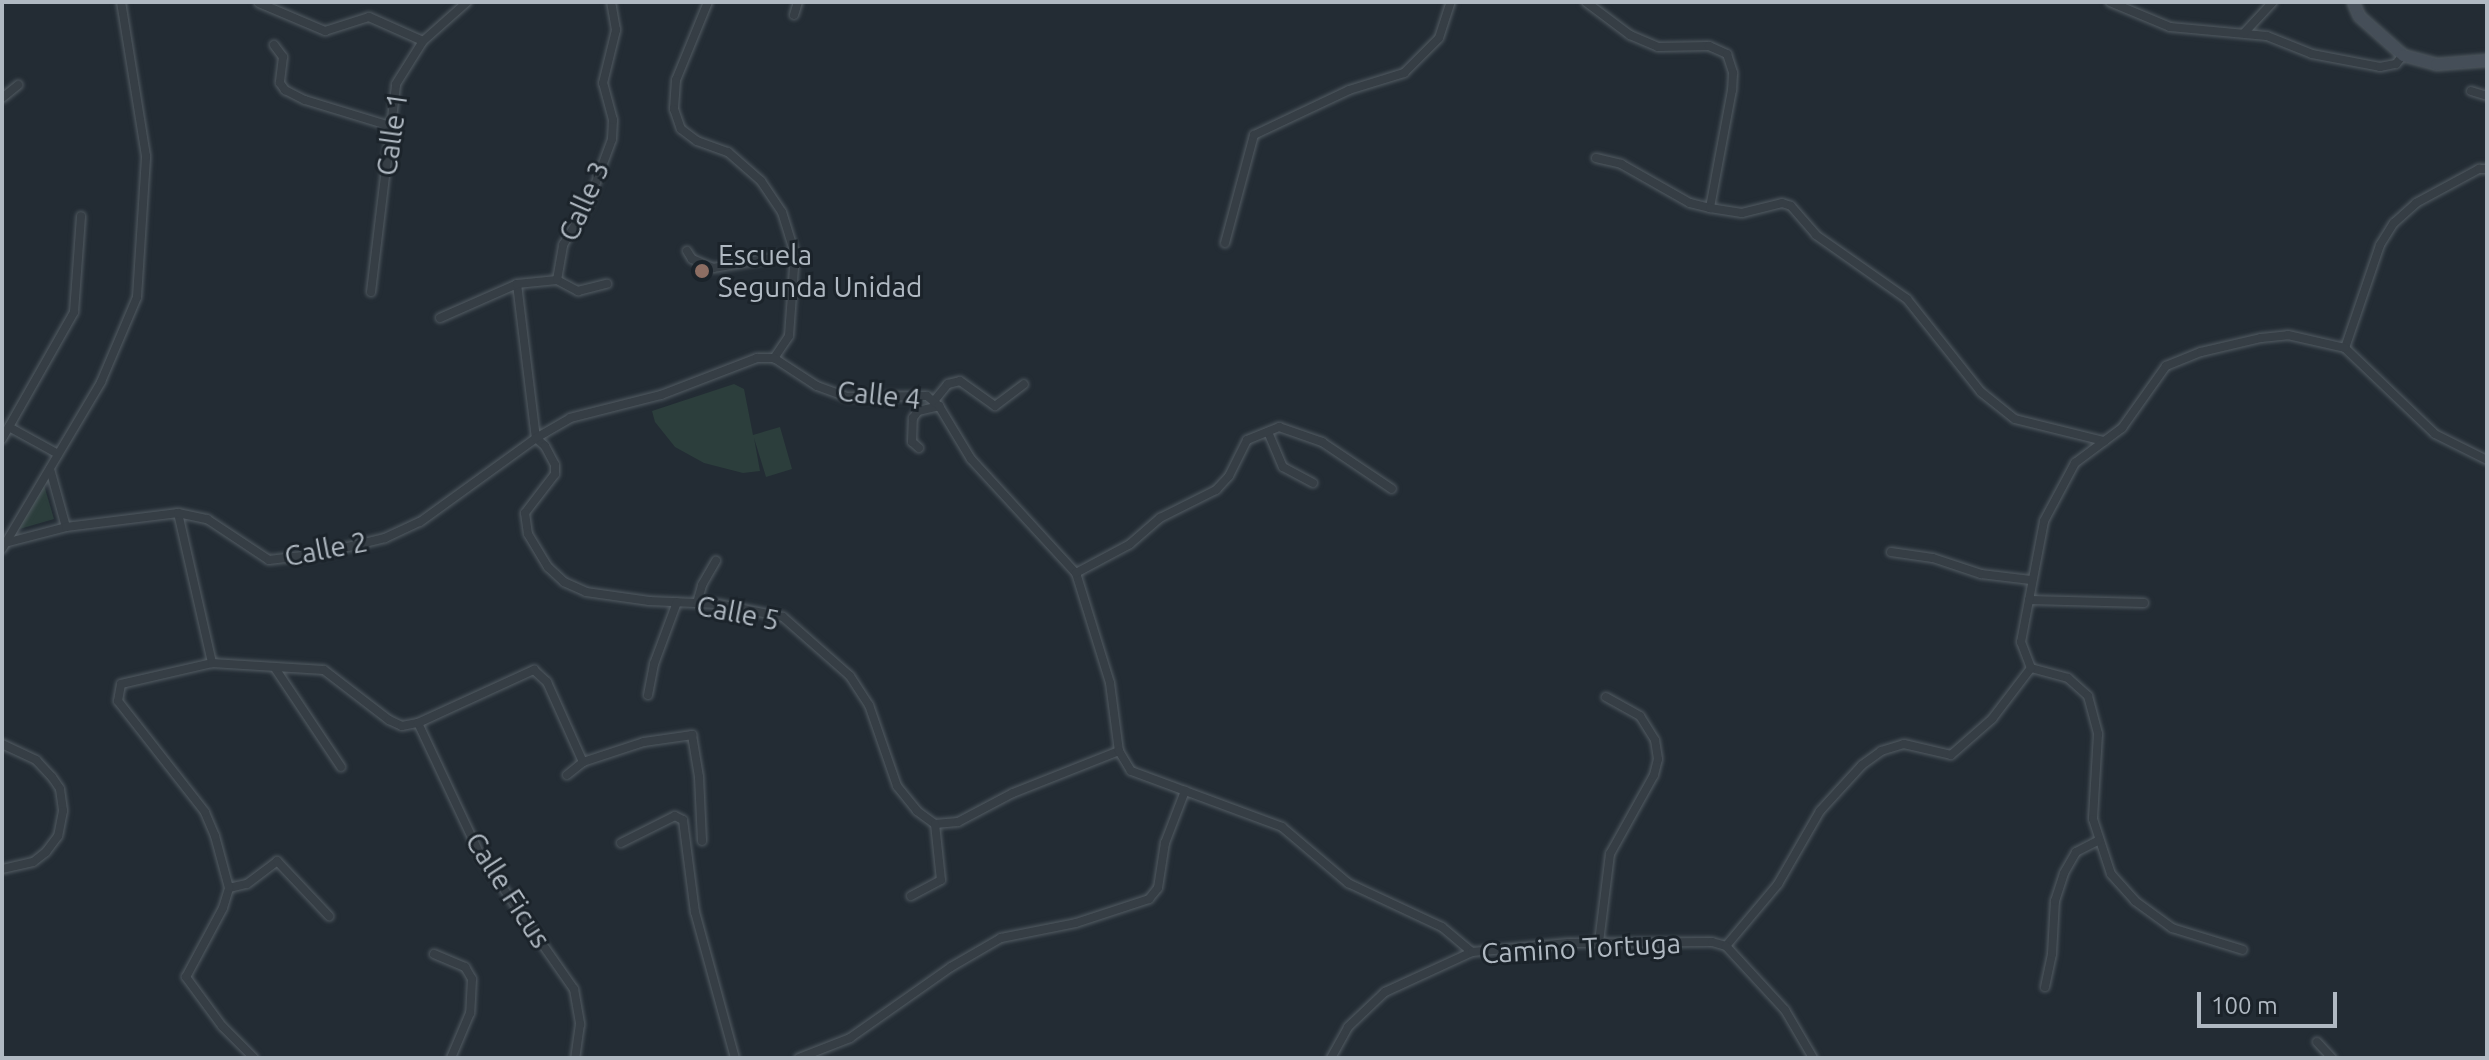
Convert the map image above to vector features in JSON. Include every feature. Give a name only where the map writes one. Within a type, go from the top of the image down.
[{"type":"street","points":[[4,546],[101,382],[137,297],[146,156],[121,2]]},
{"type":"street","name":"Calle 1","points":[[371,292],[396,84],[423,41],[467,2]]},
{"type":"street","name":"Calle 3","points":[[440,318],[517,284],[557,280],[563,245],[588,204],[612,139],[613,120],[603,83],[616,30],[611,2]]},
{"type":"street","points":[[536,438],[570,418],[661,395],[757,358],[774,358],[789,336],[795,254],[782,212],[761,181],[728,152],[697,141],[681,129],[674,109],[676,80],[708,2]]},
{"type":"street","points":[[794,15],[798,2]]},
{"type":"street","points":[[1225,243],[1254,135],[1349,90],[1404,73],[1439,38],[1451,2]]},
{"type":"street","points":[[1586,2],[1630,35],[1658,47],[1709,46],[1727,54],[1733,73],[1732,90],[1710,208]]},
{"type":"street","points":[[2110,2],[2170,27],[2267,36],[2312,54],[2380,67],[2396,64],[2403,55]]},
{"type":"street","points":[[2243,34],[2273,2]]},
{"type":"street","points":[[2353,2],[2359,16],[2403,55],[2436,64],[2487,60]]},
{"type":"street","points":[[259,3],[325,31],[369,17],[423,41]]},
{"type":"street","points":[[274,45],[283,57],[280,83],[285,90],[305,100],[390,126]]},
{"type":"street","points":[[2,98],[18,85]]},
{"type":"street","points":[[2471,91],[2487,96]]},
{"type":"street","points":[[1596,158],[1621,164],[1690,203],[1710,208],[1742,213],[1782,203],[1791,206],[1816,235],[1907,299],[1981,392],[2015,419],[2104,441]]},
{"type":"street","points":[[2345,348],[2380,245],[2394,223],[2416,203],[2479,169],[2487,169]]},
{"type":"street","points":[[2,439],[74,312],[81,216]]},
{"type":"street","points":[[687,251],[692,259],[713,268],[795,254]]},
{"type":"street","points":[[557,280],[578,291],[607,284]]},
{"type":"street","name":"Calle 5","points":[[517,284],[536,438],[550,456],[555,474],[525,513],[528,534],[548,567],[564,582],[586,592],[697,603],[783,617],[850,676],[869,705],[897,786],[917,811],[935,824]]},
{"type":"street","points":[[2031,668],[2021,642],[2031,580],[2050,509],[2075,463],[2122,428],[2166,366],[2201,352],[2288,335],[2345,348],[2435,434],[2487,460]]},
{"type":"street","name":"Calle 4","points":[[774,358],[817,386],[847,397],[927,396],[936,403],[971,459],[1076,573],[1110,683],[1119,751]]},
{"type":"street","points":[[919,448],[912,442],[913,418],[918,411],[932,410],[948,384],[960,381],[995,406],[1024,384]]},
{"type":"street","points":[[9,427],[58,454]]},
{"type":"street","points":[[1076,573],[1130,544],[1160,518],[1216,490],[1229,476],[1247,440],[1279,427],[1322,442],[1392,489]]},
{"type":"street","points":[[1268,432],[1283,467],[1313,483]]},
{"type":"street","name":"Calle 2","points":[[4,546],[66,527],[178,513],[207,519],[269,560],[311,556],[385,538],[420,522],[536,438]]},
{"type":"street","points":[[50,469],[66,527]]},
{"type":"street","points":[[178,513],[212,663]]},
{"type":"street","points":[[1891,552],[1933,558],[1981,574],[2031,580]]},
{"type":"street","points":[[697,603],[702,585],[716,561]]},
{"type":"street","points":[[2029,600],[2144,603]]},
{"type":"street","points":[[648,695],[654,664],[677,602]]},
{"type":"street","points":[[254,1058],[222,1026],[186,977],[223,908],[229,888],[205,812],[118,701],[121,684],[133,678],[212,663],[324,670],[389,720],[402,726],[418,723],[534,670],[547,682],[583,762]]},
{"type":"street","points":[[275,668],[341,767]]},
{"type":"street","points":[[2031,668],[2068,678],[2088,696],[2098,734],[2093,819],[2111,874],[2135,901],[2172,928],[2243,950]]},
{"type":"street","points":[[1813,1058],[1785,1010],[1726,946],[1778,884],[1820,811],[1862,765],[1881,751],[1904,744],[1951,755],[1992,719],[2031,668]]},
{"type":"street","points":[[1599,942],[1610,854],[1654,775],[1658,759],[1655,740],[1640,716],[1606,697]]},
{"type":"street","name":"Calle Ficus","points":[[418,723],[480,855],[519,916],[574,989],[580,1024],[575,1058]]},
{"type":"street","points":[[567,775],[583,762],[644,742],[692,735],[699,777],[702,841]]},
{"type":"street","points":[[2,744],[36,760],[52,777],[60,789],[63,811],[58,836],[46,852],[33,862],[2,869]]},
{"type":"street","points":[[911,896],[941,880],[935,824],[958,822],[1013,793],[1119,751],[1131,771],[1282,827],[1348,883],[1442,927],[1472,952]]},
{"type":"street","points":[[799,1058],[850,1038],[951,967],[1001,938],[1076,923],[1149,899],[1158,888],[1165,843],[1185,791]]},
{"type":"street","points":[[621,843],[675,816],[683,820],[695,912],[735,1058]]},
{"type":"street","points":[[2045,987],[2052,954],[2055,901],[2064,873],[2076,852],[2098,841]]},
{"type":"street","points":[[229,888],[247,884],[277,861],[329,916]]},
{"type":"street","name":"Camino Tortuga","points":[[1331,1058],[1348,1027],[1385,992],[1472,952],[1599,942],[1712,942],[1726,946]]},
{"type":"street","points":[[434,954],[465,967],[472,979],[470,1013],[451,1058]]},
{"type":"street","points":[[2317,1042],[2332,1058]]},
{"type":"shaded area","points":[[734,384],[744,389],[753,435],[780,427],[792,469],[766,477],[754,438],[760,471],[743,473],[704,463],[675,447],[655,422],[652,411]]},
{"type":"shaded area","points":[[43,482],[54,519],[16,530]]},
{"type":"place","name":"Escuela Segunda Unidad","points":[[702,271]]}]
